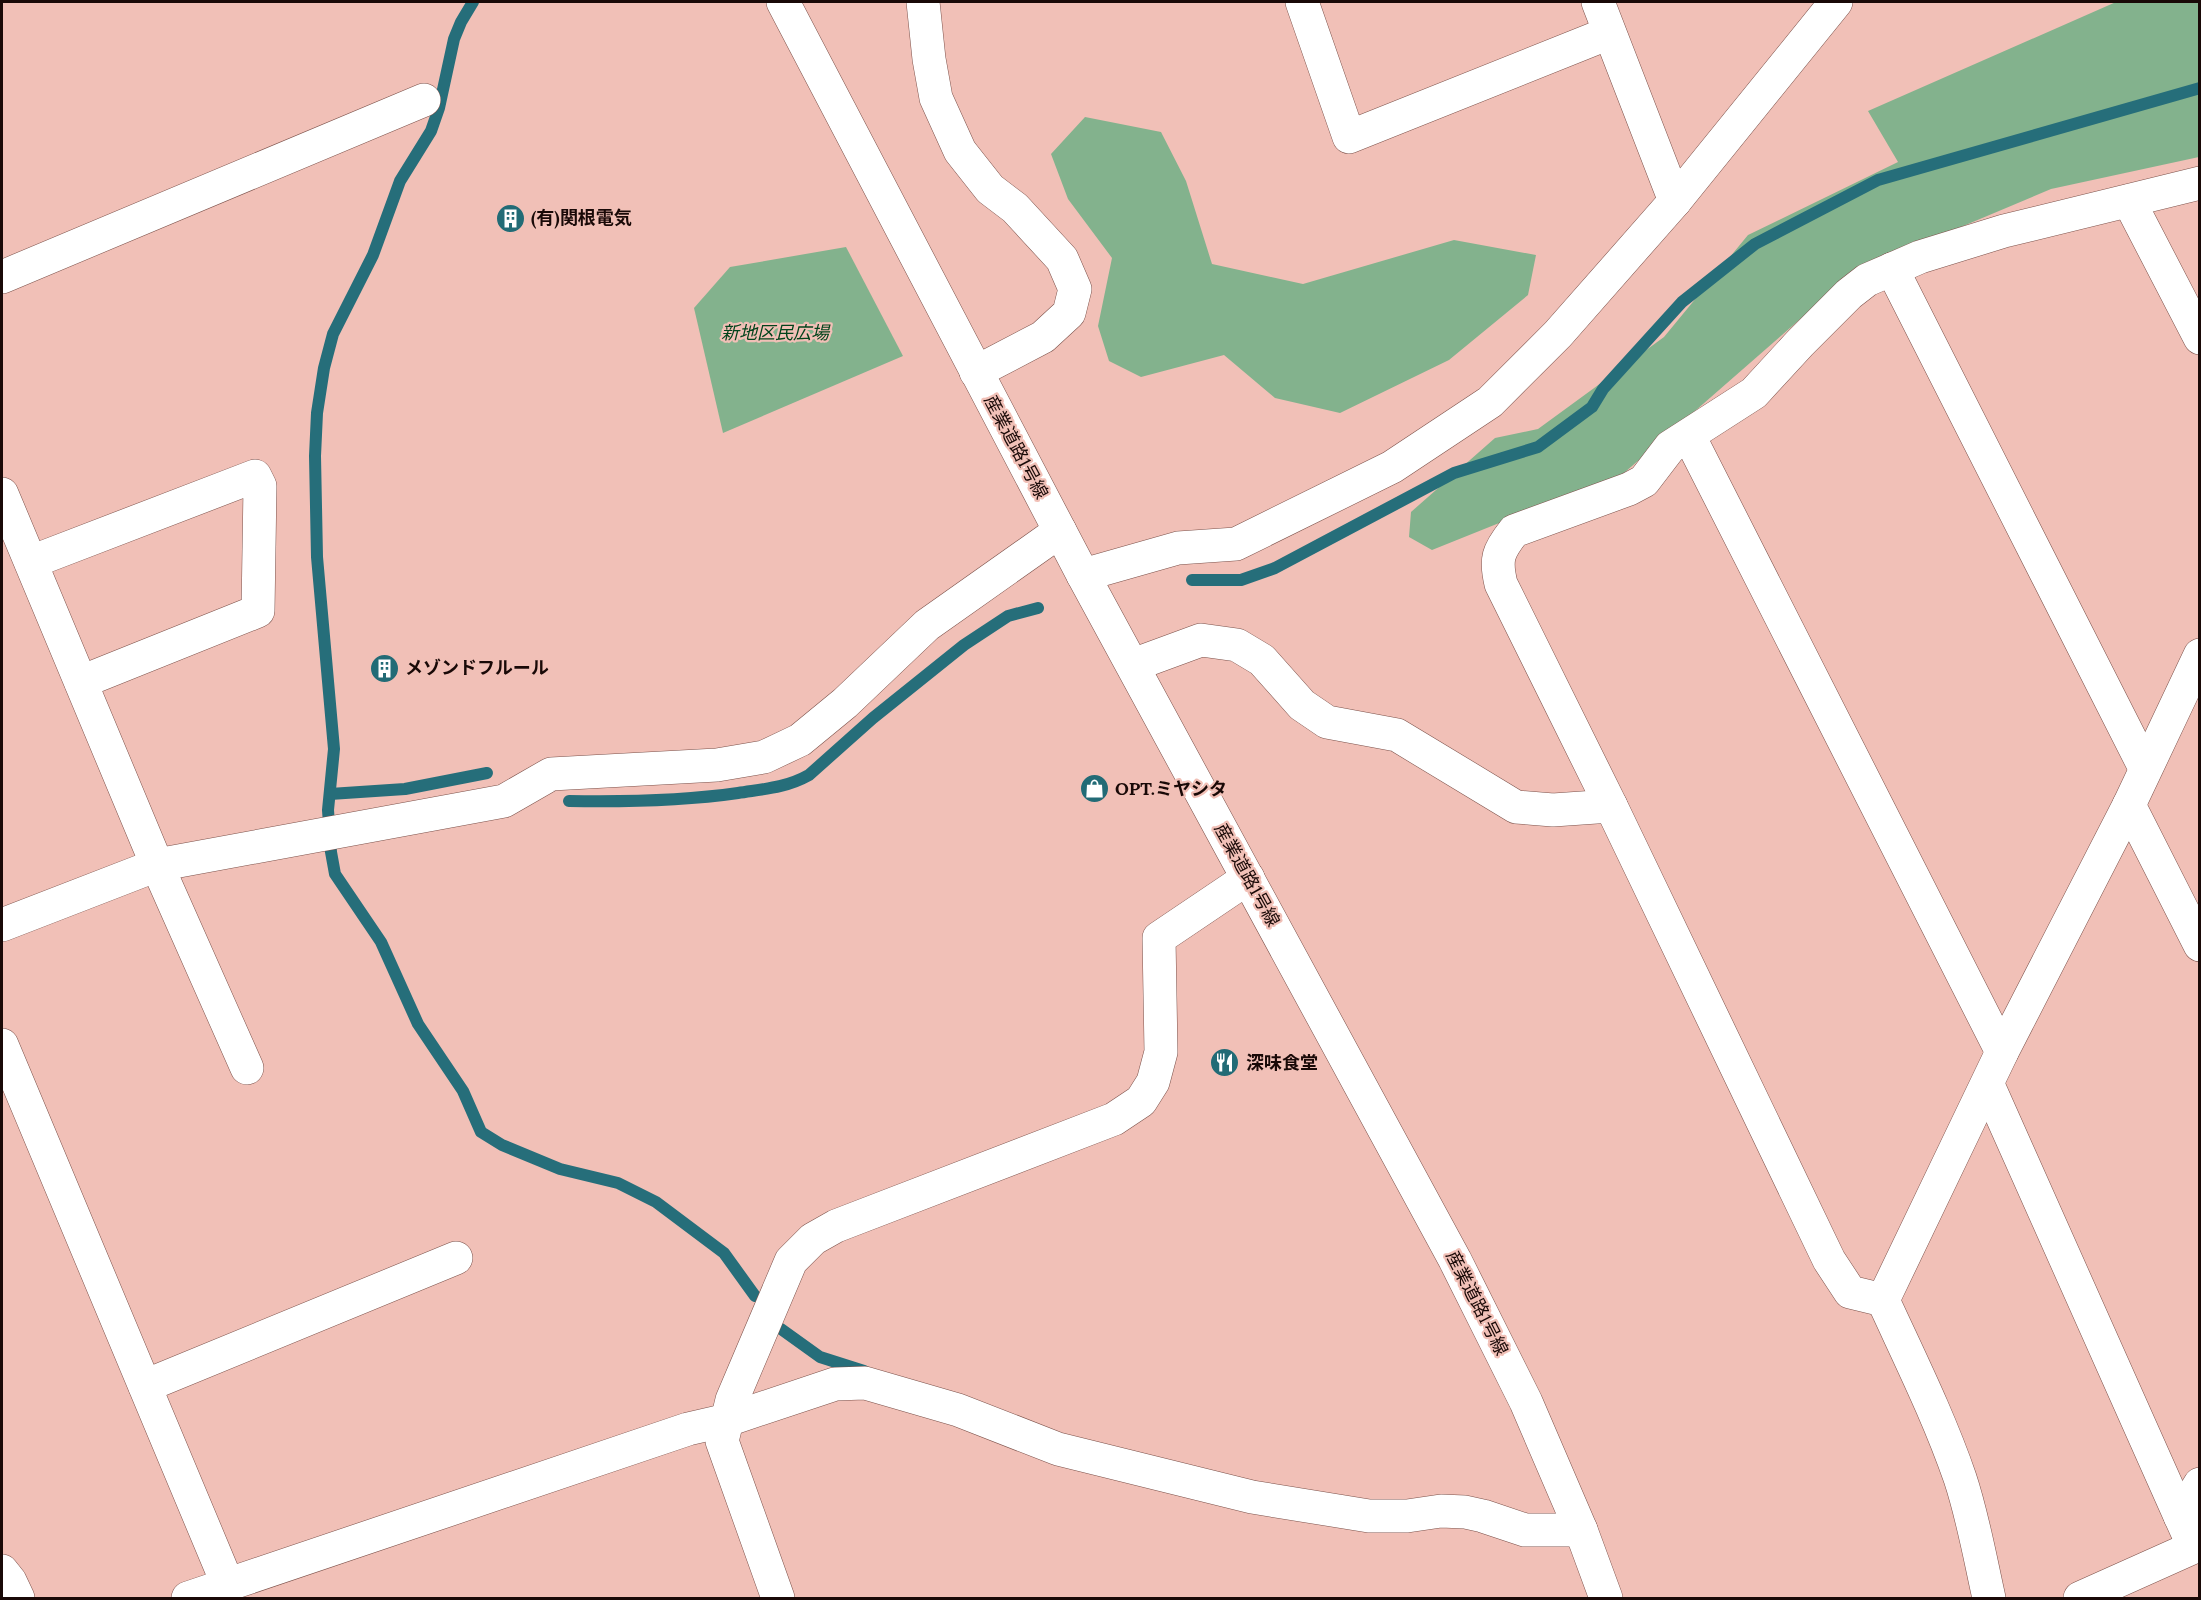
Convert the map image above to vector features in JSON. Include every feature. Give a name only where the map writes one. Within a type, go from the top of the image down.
[{"type":"street","name":"産業道路1号線","points":[[783,2],[1083,575],[1455,1260],[1526,1402],[1581,1530],[1606,1599]]},
{"type":"street","points":[[923,2],[929,60],[936,98],[960,151],[990,189],[1015,208],[1062,259],[1075,289],[1069,313],[1043,337],[976,372]]},
{"type":"street","points":[[1302,2],[1349,137],[1609,33]]},
{"type":"street","points":[[1598,2],[1675,201]]},
{"type":"street","points":[[1083,575],[1178,548],[1236,544],[1392,467],[1490,402],[1558,334],[1675,201],[1836,2]]},
{"type":"street","points":[[2,277],[424,100]]},
{"type":"street","points":[[1883,1300],[1850,1292],[1829,1260],[1611,806],[1501,585],[1497,567],[1502,546],[1514,531],[1629,489],[1644,481],[1670,447],[1754,393],[1849,294],[1867,280],[1920,257],[2004,231],[2199,183]]},
{"type":"street","points":[[2129,201],[2199,338]]},
{"type":"street","points":[[1892,268],[2145,768]]},
{"type":"street","points":[[1689,436],[2002,1052]]},
{"type":"street","points":[[31,562],[255,476],[260,486],[258,611],[81,682]]},
{"type":"street","points":[[2,494],[157,865],[247,1068]]},
{"type":"street","points":[[2,925],[157,865],[504,801],[551,774],[717,765],[764,757],[800,740],[845,703],[927,625],[1060,531]]},
{"type":"street","points":[[1133,665],[1201,640],[1238,645],[1262,660],[1302,705],[1327,722],[1397,735],[1516,807],[1553,810],[1611,806]]},
{"type":"street","points":[[1883,1300],[2002,1052],[2128,805],[2199,655]]},
{"type":"street","points":[[2128,805],[2199,945]]},
{"type":"street","points":[[778,1599],[722,1441],[732,1400],[791,1262],[813,1239],[836,1226],[1114,1119],[1141,1101],[1153,1082],[1161,1052],[1159,938],[1248,878]]},
{"type":"street","points":[[2,1046],[228,1584]]},
{"type":"street","points":[[1988,1085],[2197,1550],[2079,1599]]},
{"type":"street","points":[[145,1386],[456,1258]]},
{"type":"street","points":[[1883,1300],[1941,1428],[1960,1478],[1972,1520],[1989,1599]]},
{"type":"street","points":[[188,1599],[688,1429],[727,1420],[835,1384],[865,1383],[958,1410],[1058,1449],[1252,1497],[1369,1516],[1407,1516],[1441,1511],[1465,1512],[1525,1530],[1581,1530]]},
{"type":"street","points":[[2180,1516],[2199,1484]]},
{"type":"street","points":[[2,1571],[10,1581],[18,1599]]},
{"type":"green space","points":[[2116,2],[2199,2],[2199,157],[2051,189],[1854,272],[1624,473],[1432,550],[1409,537],[1411,512],[1495,438],[1538,429],[1664,337],[1748,235],[1898,162],[1868,111]]},
{"type":"green space","points":[[1085,117],[1161,132],[1186,181],[1212,264],[1303,284],[1454,240],[1536,255],[1528,295],[1449,360],[1340,413],[1275,398],[1224,355],[1141,377],[1109,361],[1098,326],[1112,258],[1068,199],[1051,154]]},
{"type":"green space","name":"新地区民広場","points":[[846,247],[903,356],[723,433],[694,308],[730,267]]},
{"type":"waterway","points":[[473,2],[454,39],[439,108],[431,131],[400,181],[373,255],[333,334],[324,368],[317,413],[315,456],[317,557],[334,749],[328,810],[335,874],[381,942],[418,1024],[463,1091],[481,1132],[502,1145],[560,1169],[618,1183],[656,1202],[724,1253],[755,1296]]},
{"type":"waterway","points":[[1192,580],[1241,580],[1275,568],[1454,473],[1538,447],[1592,407],[1603,389],[1682,302],[1755,244],[1878,180],[2200,88]]},
{"type":"waterway","points":[[569,801],[696,798],[765,789],[800,779],[809,775],[873,718],[964,645],[1008,616],[1038,608]]},
{"type":"waterway","points":[[330,794],[405,789],[487,773]]},
{"type":"waterway","points":[[781,1329],[820,1357],[864,1371]]},
{"type":"place","name":"(有)関根電気","points":[[510,218]]},
{"type":"place","name":"メゾンドフルール","points":[[384,668]]},
{"type":"place","name":"OPT.ミヤシタ","points":[[1094,789]]},
{"type":"place","name":"深味食堂","points":[[1225,1063]]}]
